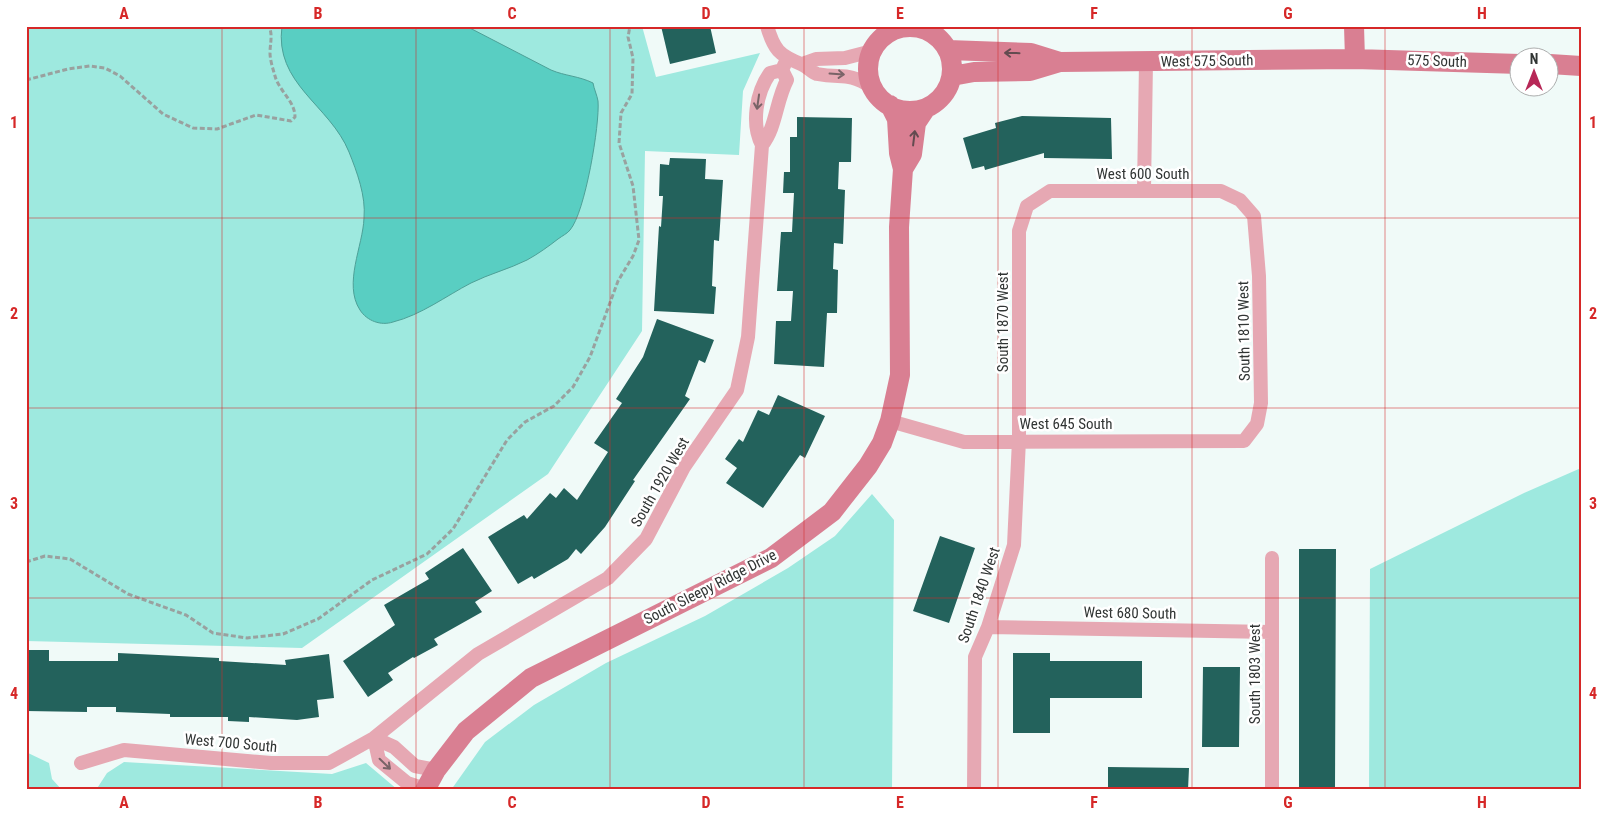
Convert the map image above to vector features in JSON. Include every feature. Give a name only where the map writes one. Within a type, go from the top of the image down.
[{"type":"street","points":[[767,26],[785,65],[802,64],[816,59],[845,58],[872,50]]},
{"type":"street","points":[[1354,26],[1355,59]]},
{"type":"street","points":[[919,28],[932,33],[948,50],[952,64],[952,76],[947,90],[937,101],[926,108],[903,110],[890,105],[878,96],[872,87],[868,73],[872,50],[881,39],[893,30],[919,28]]},
{"type":"street","name":"West 575 South","points":[[948,50],[1031,53],[1060,62]]},
{"type":"street","name":"West 575 South","points":[[952,76],[974,72],[1030,71],[1060,62],[1355,59]]},
{"type":"street","name":"575 South","points":[[1355,59],[1510,64]]},
{"type":"street","points":[[1144,189],[1146,62]]},
{"type":"street","points":[[802,64],[816,74],[844,74],[859,78],[872,87]]},
{"type":"street","name":"South 1920 West","points":[[374,738],[478,654],[608,578],[646,539],[684,467],[737,390],[748,337],[762,145],[756,133],[760,92],[770,73],[785,65],[787,80],[775,109],[770,135],[762,145]]},
{"type":"street","points":[[1560,65],[1581,66]]},
{"type":"street","name":"South Sleepy Ridge Drive","points":[[419,787],[436,770],[466,731],[531,678],[771,558],[832,512],[868,466],[882,443],[890,421],[900,375],[899,227],[903,168],[899,153],[898,119],[890,105]]},
{"type":"street","name":"South Sleepy Ridge Drive","points":[[903,168],[912,154],[916,123],[926,108]]},
{"type":"street","name":"West 600 South","points":[[1027,206],[1050,191],[1144,189],[1221,191],[1240,200],[1254,216]]},
{"type":"street","name":"South 1870 West","points":[[1019,440],[1019,231],[1027,206]]},
{"type":"street","name":"South 1810 West","points":[[1244,441],[1257,424],[1262,403],[1259,276],[1254,216]]},
{"type":"street","name":"West 645 South","points":[[890,421],[964,442],[1019,440],[1244,441]]},
{"type":"street","name":"South 1840 West","points":[[974,790],[975,657],[988,627],[1014,545],[1019,440]]},
{"type":"street","name":"South 1803 West","points":[[1272,558],[1272,790]]},
{"type":"street","name":"West 680 South","points":[[988,627],[1271,632]]},
{"type":"street","points":[[374,738],[394,747],[415,766],[436,770]]},
{"type":"street","points":[[374,738],[379,760],[419,787]]},
{"type":"street","name":"West 700 South","points":[[81,763],[124,750],[271,763],[329,763],[374,738]]},
{"type":"path","points":[[26,80],[75,68],[90,66],[105,68],[120,76],[163,114],[193,128],[217,129],[256,115],[291,121],[295,117],[295,110],[275,78],[270,54],[272,33],[269,26]]},
{"type":"path","points":[[26,562],[45,556],[70,559],[128,594],[186,615],[213,632],[246,638],[283,634],[318,619],[372,580],[427,554],[453,529],[507,440],[525,422],[554,406],[573,387],[590,357],[618,281],[633,256],[639,240],[633,186],[619,143],[621,113],[632,94],[633,58],[628,37],[630,26]]},
{"type":"shaded area","points":[[26,26],[642,26],[656,77],[760,53],[743,91],[739,155],[645,151],[642,331],[548,474],[302,648],[26,641]]},
{"type":"shaded area","points":[[282,26],[466,26],[551,70],[593,83],[598,101],[597,128],[586,188],[576,221],[570,230],[527,260],[471,283],[413,315],[388,323],[375,322],[366,317],[355,300],[353,289],[355,265],[364,218],[364,201],[360,184],[349,152],[340,135],[305,93],[286,64],[282,46]]},
{"type":"shaded area","points":[[1581,468],[1581,790],[1369,790],[1370,569],[1524,493]]},
{"type":"shaded area","points":[[872,494],[894,520],[892,790],[451,790],[485,742],[534,705],[606,663],[705,616],[788,568],[835,536]]},
{"type":"shaded area","points":[[26,752],[49,763],[52,779],[62,790],[26,790]]},
{"type":"shaded area","points":[[124,762],[332,774],[366,763],[398,790],[96,790],[107,773]]},
{"type":"building","points":[[661,26],[710,26],[716,53],[670,64]]},
{"type":"building","points":[[1022,116],[1111,118],[1112,159],[1044,158],[1044,153],[985,170],[984,166],[972,169],[963,138],[996,128],[995,123]]},
{"type":"building","points":[[797,117],[852,118],[851,162],[839,162],[838,189],[845,190],[843,244],[834,243],[833,269],[838,270],[837,313],[827,313],[824,367],[774,364],[776,321],[791,321],[793,291],[777,291],[781,232],[792,232],[794,193],[783,193],[784,172],[790,172],[790,137],[797,137]]},
{"type":"building","points":[[670,158],[706,159],[705,179],[723,180],[719,241],[714,240],[712,286],[716,287],[714,314],[654,311],[659,226],[661,227],[663,196],[659,196],[660,164],[669,165]]},
{"type":"building","points":[[657,319],[714,340],[705,363],[699,360],[685,396],[690,399],[633,480],[635,481],[605,527],[581,554],[576,549],[568,559],[534,579],[532,576],[518,584],[488,537],[524,515],[527,519],[550,493],[556,498],[564,488],[577,500],[608,452],[594,443],[622,403],[616,399],[643,357]]},
{"type":"building","points":[[778,395],[825,416],[805,458],[800,455],[763,508],[726,483],[737,468],[725,459],[739,439],[743,442],[758,410],[769,415]]},
{"type":"building","points":[[940,536],[975,548],[949,623],[913,611]]},
{"type":"building","points":[[463,548],[492,591],[475,602],[482,612],[434,639],[438,645],[413,657],[388,673],[393,680],[368,697],[343,661],[395,625],[384,605],[429,579],[425,573]]},
{"type":"building","points":[[1299,549],[1336,549],[1335,790],[1299,790]]},
{"type":"building","points":[[26,650],[49,650],[49,661],[118,661],[118,653],[219,658],[219,661],[286,665],[285,660],[329,654],[334,698],[317,700],[319,717],[297,720],[249,717],[249,722],[228,721],[228,717],[170,717],[170,714],[116,712],[116,707],[87,707],[87,712],[26,711]]},
{"type":"building","points":[[1013,653],[1050,653],[1050,661],[1142,661],[1142,698],[1050,698],[1050,733],[1013,733]]},
{"type":"building","points":[[1203,667],[1240,667],[1239,747],[1202,747]]},
{"type":"building","points":[[1108,767],[1189,768],[1188,790],[1108,790]]}]
